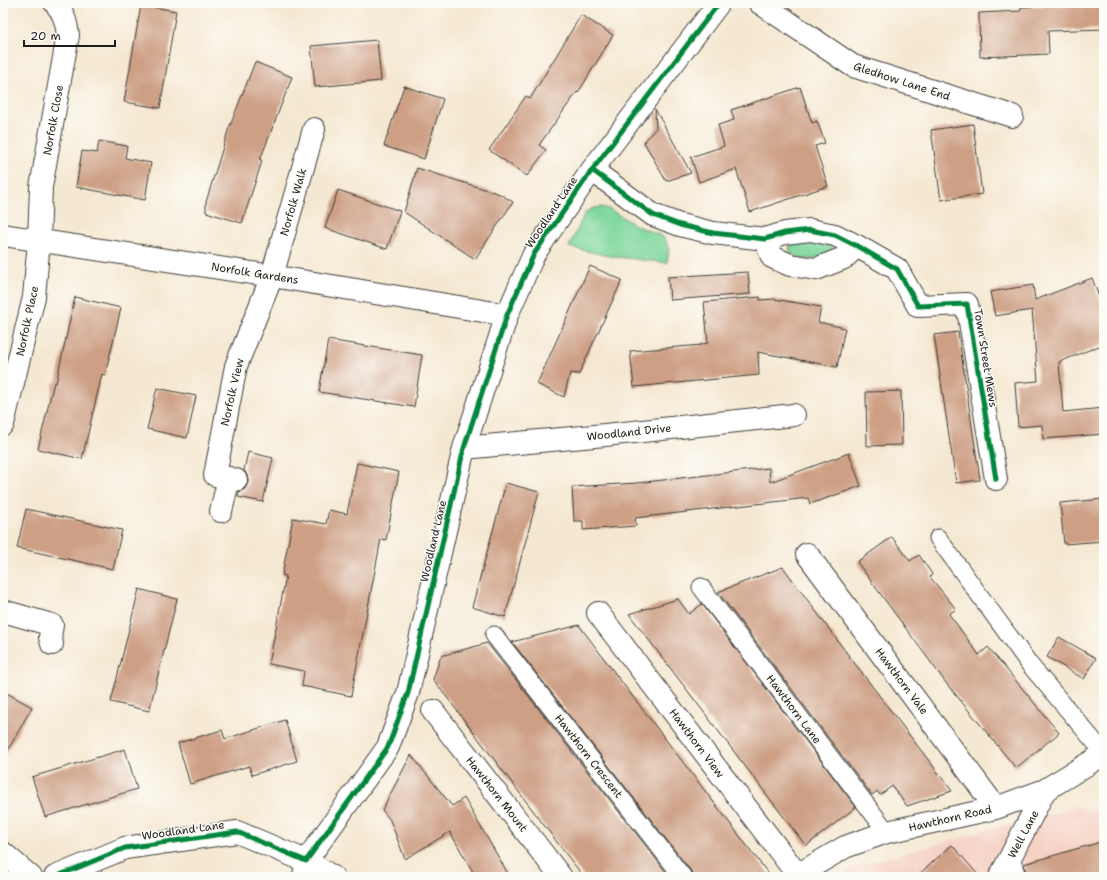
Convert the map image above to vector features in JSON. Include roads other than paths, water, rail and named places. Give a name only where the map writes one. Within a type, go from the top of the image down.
[{"type":"street","name":"Norfolk Close","points":[[40,241],[41,187],[68,35],[66,21],[60,8],[55,3]]},
{"type":"street","name":"Woodland Lane","points":[[55,877],[125,848],[237,832],[305,869],[388,747],[408,693],[464,448],[507,315],[534,254],[592,170],[719,3]]},
{"type":"street","name":"Gledhow Lane End","points":[[760,3],[853,66],[1012,116]]},
{"type":"street","name":"Norfolk Walk","points":[[272,276],[314,129]]},
{"type":"street","name":"Town Street Mews","points":[[592,170],[653,215],[680,225],[713,233],[765,239],[785,233],[810,230],[835,235],[897,269],[918,306],[967,304],[996,479]]},
{"type":"street","name":"Norfolk Gardens","points":[[3,235],[272,276],[507,315]]},
{"type":"street","points":[[765,239],[772,257],[790,265],[816,269],[844,258],[856,246]]},
{"type":"street","name":"Norfolk Place","points":[[3,424],[34,297],[40,241]]},
{"type":"street","name":"Norfolk View","points":[[221,510],[232,479],[215,475],[236,366],[272,276]]},
{"type":"street","name":"Woodland Drive","points":[[464,448],[794,415]]},
{"type":"street","name":"Hawthorn Vale","points":[[807,554],[996,808]]},
{"type":"street","points":[[3,611],[52,625],[50,637],[52,644]]},
{"type":"street","name":"Hawthorn View","points":[[598,612],[795,876]]},
{"type":"street","name":"Hawthorn Mount","points":[[433,712],[561,877]]},
{"type":"street","name":"Hawthorn Road","points":[[795,876],[845,847],[887,832],[996,808],[1045,790],[1104,753]]},
{"type":"street","name":"Well Lane","points":[[1000,877],[1045,790]]},
{"type":"street","points":[[3,853],[31,877]]},
{"type":"street","points":[[305,869],[333,877]]},
{"type":"lane","points":[[938,538],[1030,665],[1104,753]]},
{"type":"lane","name":"Hawthorn Lane","points":[[701,587],[887,832]]},
{"type":"lane","name":"Hawthorn Crescent","points":[[494,635],[683,877]]},
{"type":"lane","points":[[1011,856],[1018,877]]}]
